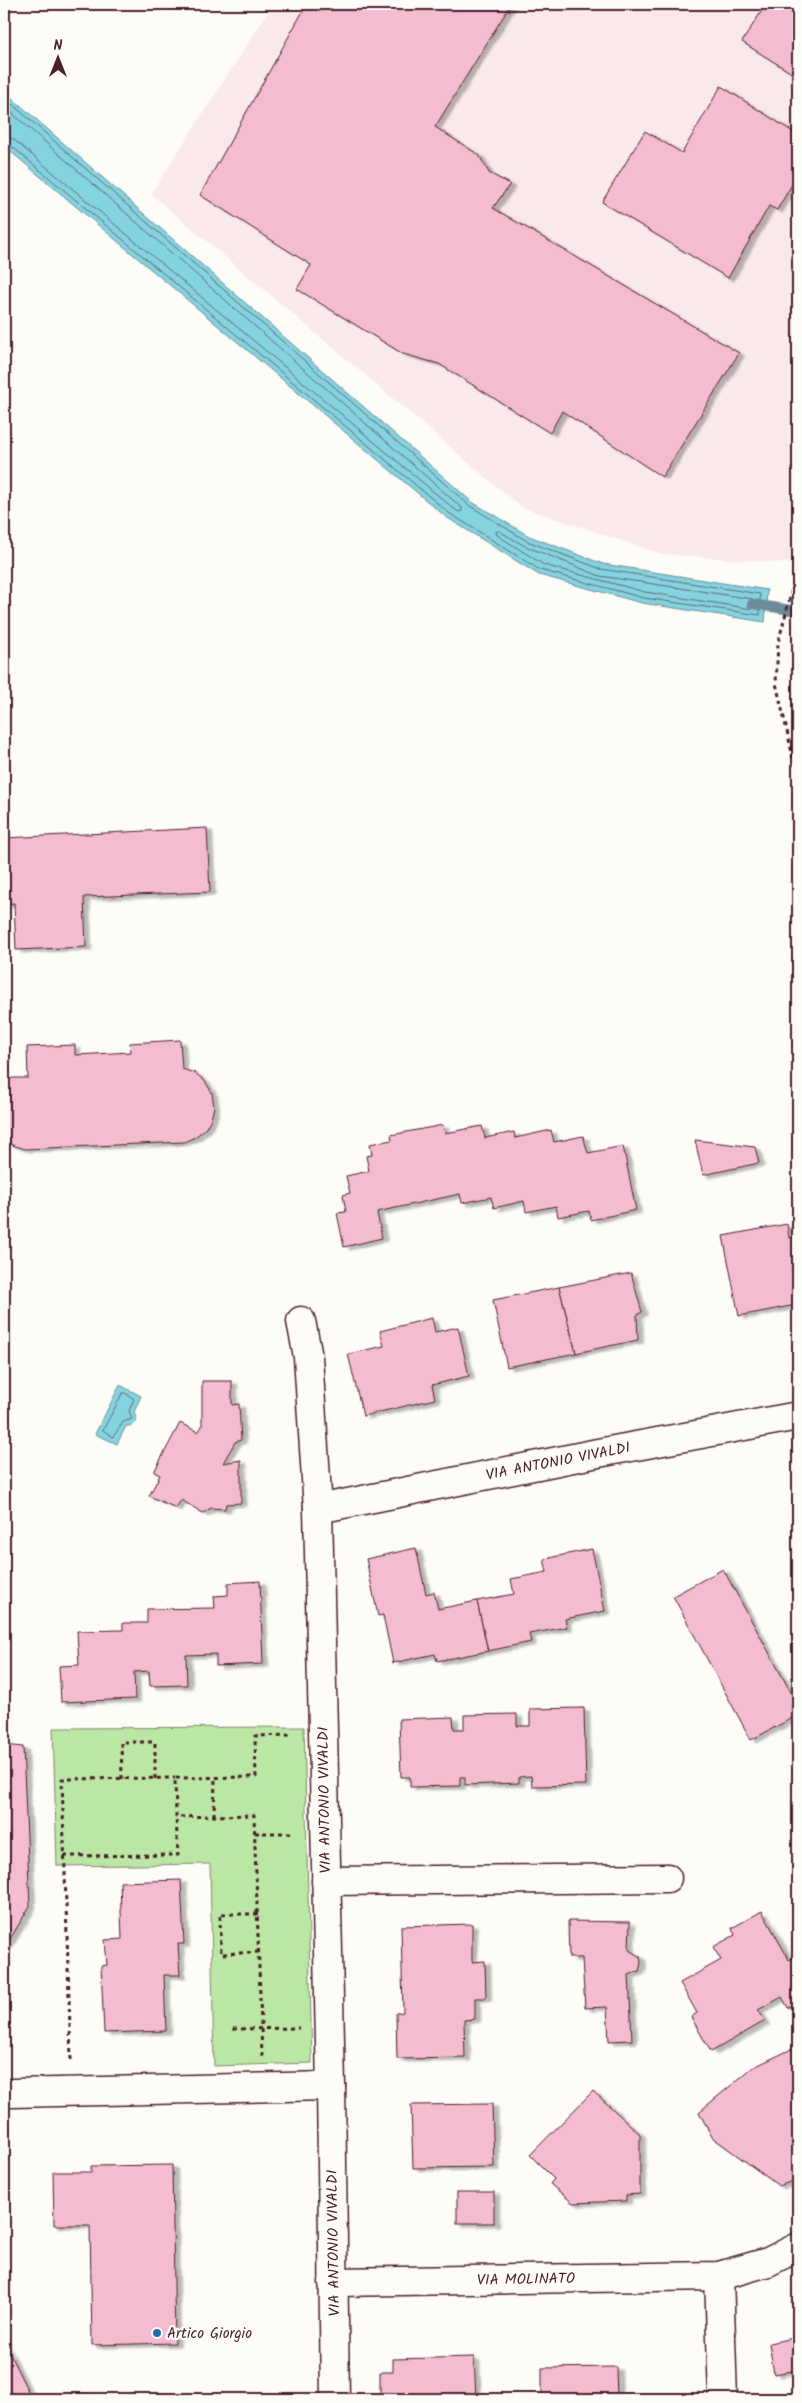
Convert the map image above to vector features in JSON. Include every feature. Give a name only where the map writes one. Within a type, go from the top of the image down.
[{"type":"street","name":"VIA ANTONIO VIVALDI","points":[[301,1322],[308,1357],[318,1509],[330,2028],[335,2399]]},
{"type":"street","name":"VIA ANTONIO VIVALDI","points":[[318,1509],[598,1453],[798,1416]]},
{"type":"street","name":"VIA ANTONIO VIVALDI","points":[[326,1881],[667,1878]]},
{"type":"street","points":[[12,2093],[331,2086]]},
{"type":"street","name":"VIA MOLINATO","points":[[333,2282],[719,2276],[768,2262],[798,2247]]},
{"type":"street","points":[[719,2276],[723,2399]]},
{"type":"path","points":[[798,567],[778,643],[776,682],[798,779]]},
{"type":"path","points":[[72,2091],[62,1779],[256,1777],[255,1736],[323,1735]]},
{"type":"path","points":[[122,1779],[121,1742],[155,1742],[155,1779]]},
{"type":"path","points":[[64,1856],[178,1855],[175,1778]]},
{"type":"path","points":[[214,1816],[215,1778]]},
{"type":"path","points":[[176,1817],[254,1815],[263,2087]]},
{"type":"path","points":[[255,1834],[325,1832]]},
{"type":"path","points":[[258,1914],[220,1914],[221,1954],[259,1952]]},
{"type":"path","points":[[233,2029],[330,2028]]},
{"type":"shaded area","points":[[273,4],[798,4],[798,564],[661,554],[521,507],[151,194]]},
{"type":"green space","points":[[304,1727],[312,2063],[214,2066],[210,1864],[57,1866],[53,1728]]},
{"type":"water","points":[[4,91],[472,502],[529,536],[603,564],[767,590],[765,622],[642,603],[539,575],[446,517],[4,146]]},
{"type":"water","points":[[120,1385],[141,1396],[134,1412],[137,1421],[130,1426],[126,1426],[117,1444],[95,1434]]},
{"type":"building","points":[[307,4],[511,4],[435,127],[479,155],[489,173],[510,184],[493,208],[739,353],[662,477],[562,411],[550,433],[439,364],[403,354],[297,289],[311,265],[200,195]]},
{"type":"building","points":[[766,4],[798,4],[798,77],[742,42]]},
{"type":"building","points":[[721,86],[798,135],[798,174],[777,210],[769,206],[728,278],[602,202],[645,131],[682,153]]},
{"type":"building","points":[[207,828],[210,892],[84,897],[86,947],[16,950],[14,903],[4,904],[4,838]]},
{"type":"building","points":[[180,1040],[182,1069],[195,1073],[205,1081],[212,1093],[214,1107],[211,1119],[205,1129],[195,1137],[184,1142],[25,1149],[12,1145],[4,1139],[4,1084],[12,1078],[28,1078],[27,1047],[75,1045],[75,1055],[131,1052],[130,1043]]},
{"type":"building","points":[[443,1125],[445,1133],[482,1126],[485,1138],[514,1132],[515,1138],[551,1130],[554,1142],[583,1136],[588,1153],[623,1146],[636,1210],[591,1220],[589,1211],[558,1217],[556,1206],[526,1212],[524,1201],[494,1208],[491,1197],[462,1203],[460,1194],[377,1212],[382,1238],[344,1247],[337,1213],[346,1212],[343,1195],[350,1193],[346,1176],[369,1171],[366,1156],[372,1155],[370,1144],[392,1140],[391,1135]]},
{"type":"building","points":[[695,1140],[755,1147],[759,1163],[703,1175]]},
{"type":"building","points":[[787,1224],[789,1238],[798,1236],[798,1316],[796,1305],[739,1316],[723,1236]]},
{"type":"building","points":[[631,1273],[642,1312],[637,1315],[638,1340],[576,1353],[559,1287]]},
{"type":"building","points":[[559,1287],[576,1353],[507,1367],[493,1300]]},
{"type":"building","points":[[432,1318],[435,1332],[458,1327],[469,1376],[432,1385],[435,1399],[363,1416],[348,1354],[384,1346],[380,1331]]},
{"type":"building","points":[[202,1381],[232,1381],[232,1405],[239,1404],[241,1440],[235,1442],[223,1463],[241,1460],[241,1503],[226,1504],[225,1509],[211,1508],[203,1513],[181,1500],[176,1508],[149,1496],[160,1475],[154,1472],[180,1423],[198,1432],[202,1426]]},
{"type":"building","points":[[416,1548],[426,1594],[434,1592],[438,1609],[477,1601],[488,1651],[437,1661],[435,1654],[393,1663],[383,1615],[378,1616],[366,1559]]},
{"type":"building","points":[[592,1549],[605,1611],[565,1619],[567,1627],[529,1634],[531,1642],[488,1651],[477,1601],[514,1594],[511,1579],[547,1572],[544,1559]]},
{"type":"building","points":[[723,1569],[798,1705],[798,1715],[751,1740],[673,1596]]},
{"type":"building","points":[[260,1581],[263,1664],[216,1666],[216,1654],[186,1655],[187,1685],[150,1686],[149,1671],[134,1672],[135,1699],[61,1702],[59,1666],[79,1665],[77,1631],[123,1630],[123,1623],[147,1623],[147,1609],[215,1608],[214,1596],[228,1595],[228,1583]]},
{"type":"building","points":[[584,1708],[586,1785],[532,1786],[531,1776],[519,1777],[519,1783],[465,1785],[465,1777],[460,1777],[460,1786],[410,1787],[410,1777],[401,1777],[399,1719],[453,1717],[454,1729],[464,1729],[464,1715],[517,1714],[517,1726],[530,1726],[530,1709]]},
{"type":"building","points":[[5,1745],[23,1747],[30,1906],[4,1949]]},
{"type":"building","points":[[181,1880],[184,1944],[178,1944],[180,1975],[164,1975],[166,2031],[104,2033],[101,1966],[107,1965],[105,1940],[122,1939],[120,1882]]},
{"type":"building","points":[[762,1911],[789,1960],[798,1955],[798,2002],[788,2008],[782,1997],[758,2010],[765,2021],[711,2052],[691,2017],[697,2013],[680,1983],[721,1960],[713,1947],[735,1935],[732,1928]]},
{"type":"building","points":[[568,1921],[630,1922],[629,1950],[640,1957],[641,1963],[639,1971],[629,1975],[632,2040],[609,2041],[607,2007],[585,2008],[582,1958],[569,1958]]},
{"type":"building","points":[[472,1924],[472,1962],[485,1961],[486,1998],[475,1998],[475,2019],[464,2020],[465,2058],[397,2059],[396,2013],[403,2012],[401,1926]]},
{"type":"building","points":[[798,2046],[798,2179],[779,2186],[712,2137],[699,2112],[752,2068]]},
{"type":"building","points":[[593,2091],[640,2134],[640,2194],[626,2195],[626,2201],[573,2203],[550,2184],[554,2179],[530,2155]]},
{"type":"building","points":[[492,2104],[494,2167],[413,2168],[411,2105]]},
{"type":"building","points":[[172,2165],[175,2343],[92,2345],[90,2225],[54,2225],[53,2172],[91,2172],[91,2166]]},
{"type":"building","points":[[457,2192],[494,2192],[494,2223],[457,2223]]},
{"type":"building","points":[[798,2337],[798,2370],[774,2374],[769,2343]]},
{"type":"building","points":[[4,2343],[32,2399],[4,2399]]},
{"type":"building","points":[[474,2357],[476,2399],[380,2399],[380,2372],[393,2372],[393,2359]]},
{"type":"building","points":[[616,2367],[617,2399],[542,2399],[542,2368]]},
{"type":"waterway","points":[[752,604],[798,611]]},
{"type":"place","name":"Artico Giorgio","points":[[157,2333]]}]
